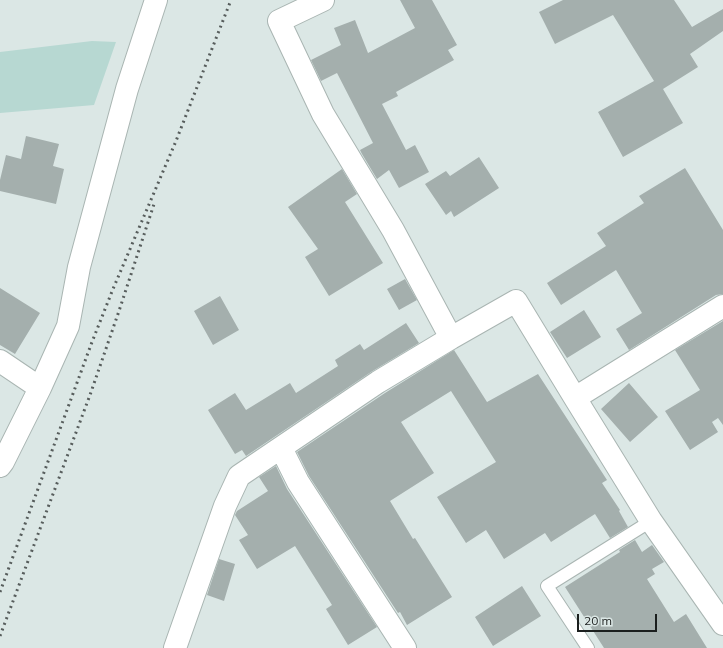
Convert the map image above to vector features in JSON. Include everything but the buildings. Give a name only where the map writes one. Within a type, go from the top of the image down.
[{"type":"street","points":[[0,466],[40,388],[68,326],[79,267],[127,89],[156,0]]},
{"type":"street","points":[[322,0],[279,21],[323,114],[393,230],[451,338]]},
{"type":"street","points":[[175,648],[225,506],[239,476],[378,382],[516,301],[651,521],[723,624]]},
{"type":"street","points":[[575,398],[723,306]]},
{"type":"street","points":[[0,361],[40,388]]},
{"type":"street","points":[[281,448],[298,482],[405,648]]},
{"type":"lane","points":[[588,648],[547,586],[651,521]]},
{"type":"green space","points":[[92,41],[116,42],[94,105],[0,113],[0,52]]},
{"type":"railway","points":[[0,592],[92,342],[176,141],[231,0]]},
{"type":"railway","points":[[0,636],[90,395],[155,201]]}]
